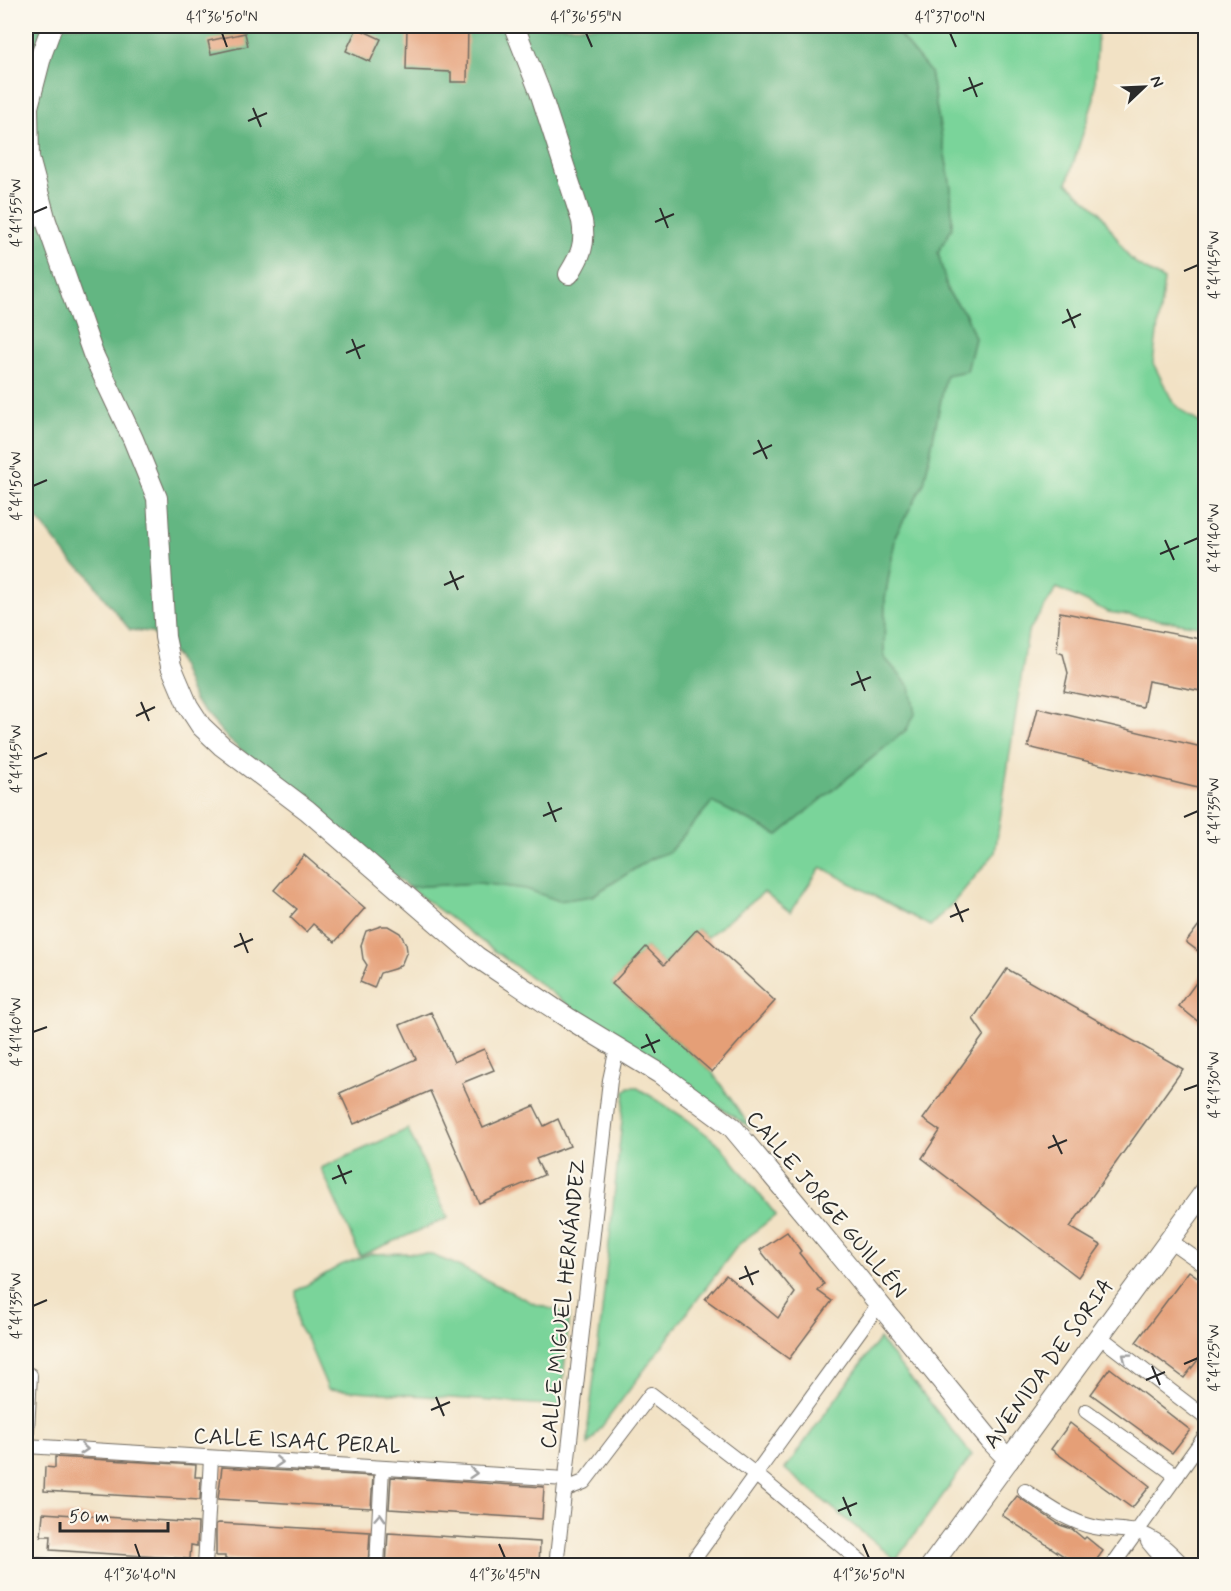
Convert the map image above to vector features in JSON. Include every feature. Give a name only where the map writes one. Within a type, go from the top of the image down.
[{"type":"street","name":"CALLE JORGE GUILLÉN","points":[[52,26],[42,53],[28,107],[29,159],[46,221],[93,354],[134,439],[157,498],[165,637],[178,685],[201,726],[222,746],[307,810],[477,957],[568,1018],[659,1072],[732,1127],[1009,1460]]},
{"type":"street","points":[[514,26],[540,92],[582,221],[584,238],[582,251],[569,274]]},
{"type":"street","name":"CALLE MIGUEL HERNÁNDEZ","points":[[556,1566],[608,1091],[615,1057],[620,1049]]},
{"type":"street","name":"AVENIDA DE SORIA","points":[[931,1566],[1206,1190]]},
{"type":"street","points":[[1169,1240],[1206,1266]]},
{"type":"street","points":[[689,1566],[879,1304]]},
{"type":"street","points":[[1100,1336],[1206,1418]]},
{"type":"street","points":[[26,1447],[30,1376]]},
{"type":"street","points":[[566,1484],[584,1482],[651,1395],[754,1474],[866,1566]]},
{"type":"street","points":[[1086,1411],[1176,1476]]},
{"type":"street","points":[[1112,1566],[1206,1435]]},
{"type":"street","name":"CALLE ISAAC PERAL","points":[[26,1447],[382,1468],[566,1484]]},
{"type":"street","points":[[205,1566],[211,1458]]},
{"type":"street","points":[[377,1566],[382,1468]]},
{"type":"street","points":[[1025,1491],[1055,1512],[1073,1520],[1094,1527],[1138,1532],[1166,1547],[1184,1566]]},
{"type":"street","points":[[1138,1532],[1160,1553],[1168,1566]]},
{"type":"street","points":[[26,1564],[51,1566]]},
{"type":"green space","points":[[26,26],[892,26],[930,72],[951,188],[952,228],[938,252],[948,292],[966,315],[975,338],[967,371],[946,375],[924,483],[896,534],[885,598],[884,657],[910,687],[915,714],[906,730],[778,835],[712,802],[669,852],[652,858],[592,896],[559,901],[526,889],[479,883],[408,887],[229,740],[194,700],[177,657],[151,632],[130,630],[88,574],[72,562],[40,522],[26,512]]},
{"type":"green space","points":[[892,26],[1098,26],[1094,99],[1067,183],[1099,211],[1129,257],[1139,266],[1164,280],[1153,363],[1173,402],[1187,415],[1205,426],[1205,627],[1108,612],[1057,588],[1028,632],[995,853],[953,903],[930,926],[821,867],[790,912],[764,892],[707,937],[697,929],[664,965],[646,947],[612,984],[712,1072],[751,1128],[602,1030],[408,887],[479,883],[592,896],[652,858],[669,852],[712,802],[778,835],[906,730],[910,687],[884,657],[885,598],[896,534],[924,483],[946,374],[967,371],[975,338],[966,315],[948,292],[938,252],[952,228],[951,188],[930,72]]},
{"type":"green space","points":[[629,1087],[636,1087],[654,1098],[688,1120],[720,1145],[776,1215],[738,1245],[588,1445],[588,1426],[625,1092]]},
{"type":"green space","points":[[408,1129],[448,1218],[360,1256],[321,1168]]},
{"type":"green space","points":[[370,1254],[429,1254],[535,1304],[569,1314],[561,1406],[328,1389],[308,1342],[298,1326],[296,1291],[341,1265]]},
{"type":"green space","points":[[879,1339],[972,1455],[896,1560],[785,1469]]},
{"type":"building","points":[[407,26],[468,26],[467,82],[451,82],[451,72],[406,70]]},
{"type":"building","points":[[357,28],[381,39],[370,62],[346,51]]},
{"type":"building","points":[[245,33],[248,46],[211,54],[208,41]]},
{"type":"building","points":[[1060,612],[1206,640],[1206,692],[1148,681],[1143,707],[1064,691],[1068,673],[1063,654],[1057,652]]},
{"type":"building","points":[[1038,708],[1206,748],[1206,790],[1028,747]]},
{"type":"building","points":[[304,855],[365,908],[335,942],[313,924],[306,932],[290,917],[297,909],[274,890]]},
{"type":"building","points":[[1206,916],[1206,957],[1186,942]]},
{"type":"building","points":[[388,926],[400,933],[407,951],[397,968],[380,973],[374,988],[360,982],[367,965],[363,959],[361,945],[366,931]]},
{"type":"building","points":[[697,929],[775,1001],[712,1072],[612,984],[646,947],[664,965]]},
{"type":"building","points":[[1007,969],[1183,1069],[1070,1227],[1101,1245],[1078,1277],[922,1158],[940,1131],[923,1119],[984,1035],[973,1019]]},
{"type":"building","points":[[1206,969],[1206,1028],[1179,1006]]},
{"type":"building","points":[[431,1012],[454,1062],[484,1049],[494,1070],[462,1083],[483,1128],[534,1106],[544,1126],[558,1119],[570,1146],[536,1159],[544,1175],[479,1203],[430,1091],[354,1124],[340,1093],[416,1059],[400,1025]]},
{"type":"building","points":[[787,1232],[801,1251],[799,1253],[824,1284],[818,1291],[832,1301],[789,1359],[705,1299],[726,1275],[778,1318],[795,1293],[760,1250]]},
{"type":"building","points":[[1189,1271],[1206,1283],[1206,1337],[1198,1348],[1204,1352],[1184,1378],[1136,1342]]},
{"type":"building","points":[[1110,1368],[1190,1430],[1172,1453],[1091,1394]]},
{"type":"building","points":[[1070,1423],[1150,1486],[1132,1508],[1051,1449]]},
{"type":"building","points":[[55,1457],[196,1465],[195,1477],[201,1477],[200,1500],[44,1491],[45,1467],[55,1468]]},
{"type":"building","points":[[222,1467],[373,1476],[371,1508],[218,1499]]},
{"type":"building","points":[[391,1477],[544,1487],[542,1519],[389,1509]]},
{"type":"building","points":[[1017,1496],[1060,1525],[1072,1529],[1084,1539],[1086,1537],[1103,1551],[1092,1566],[1063,1566],[1068,1559],[1002,1515]]},
{"type":"building","points":[[43,1513],[198,1523],[197,1546],[191,1545],[190,1559],[50,1550],[51,1536],[41,1536]]},
{"type":"building","points":[[216,1524],[370,1532],[368,1565],[328,1566],[225,1559],[225,1556],[216,1556]]},
{"type":"building","points":[[388,1533],[540,1542],[539,1566],[386,1566]]}]
